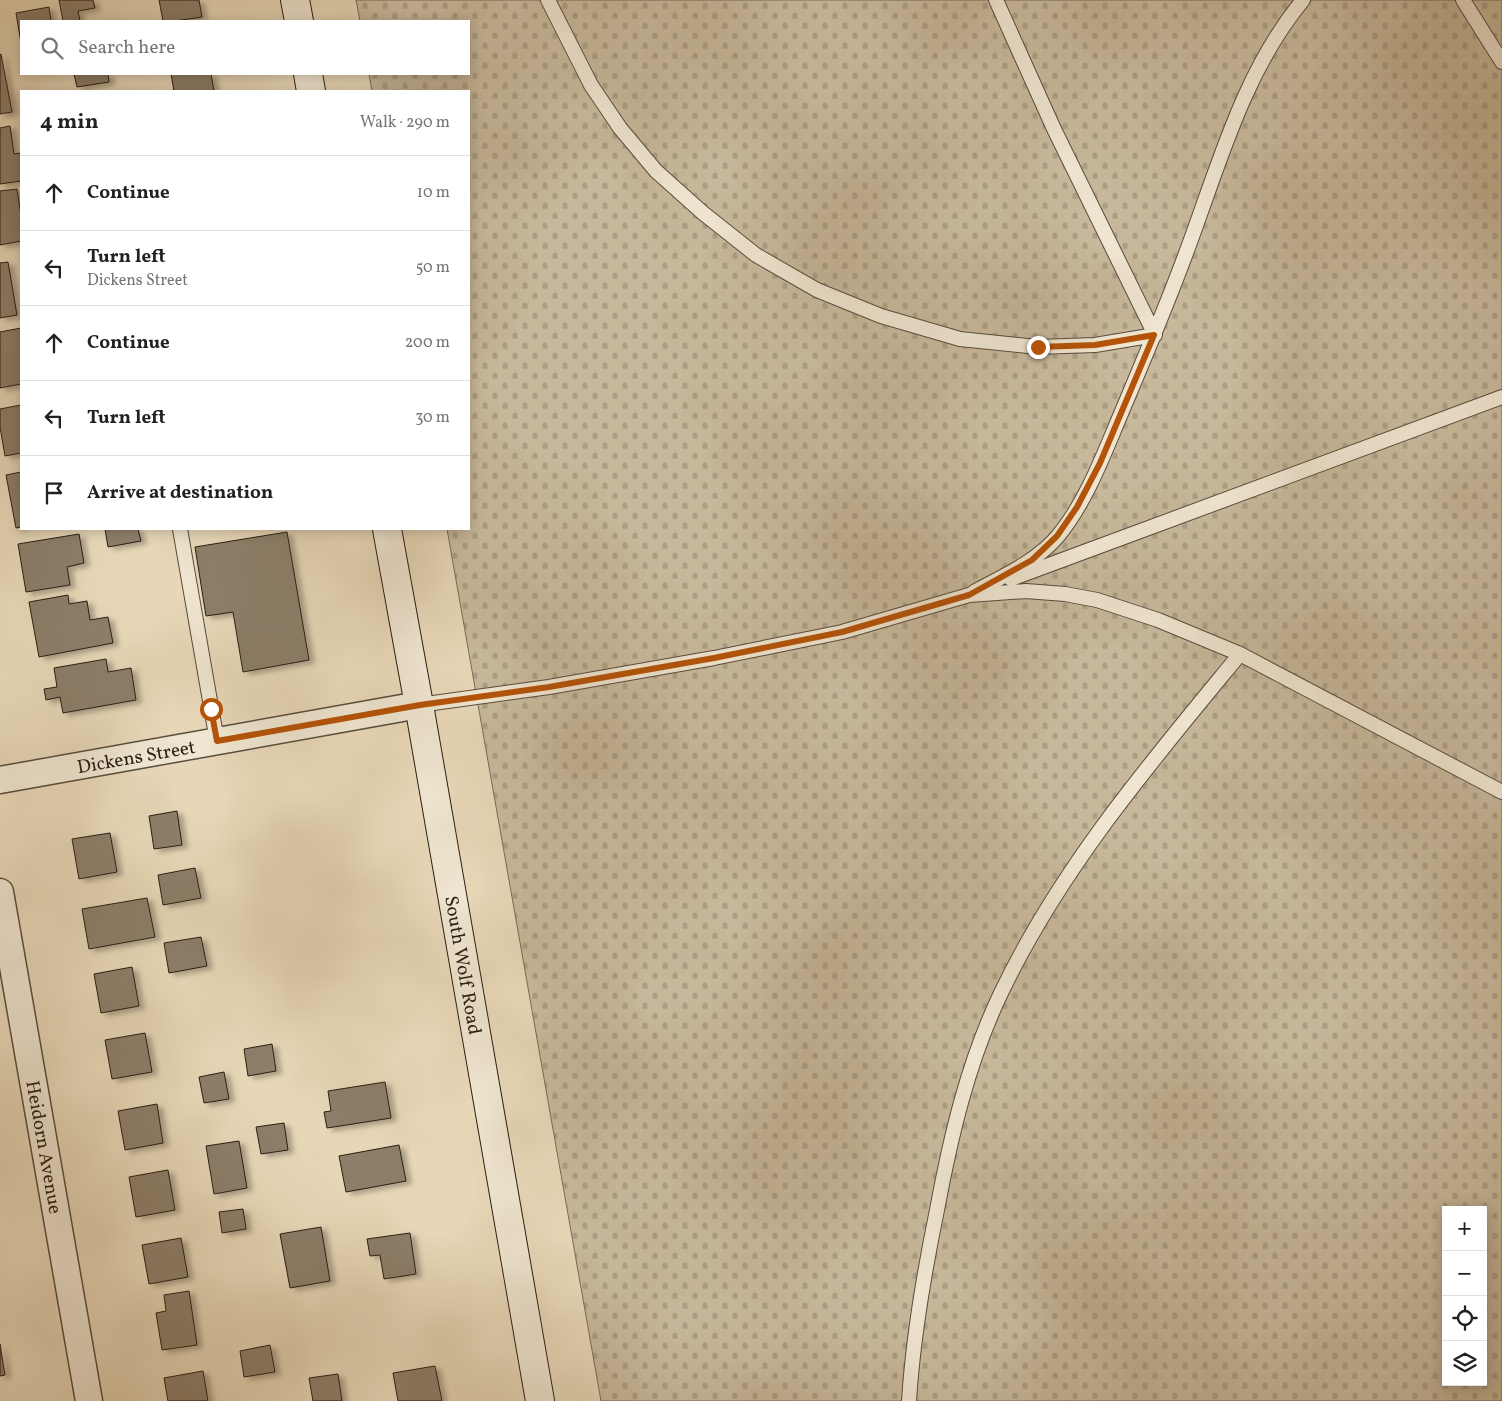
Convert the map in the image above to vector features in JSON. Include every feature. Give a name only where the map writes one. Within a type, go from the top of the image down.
[{"type":"main road","points":[[295,0],[299,20]]},
{"type":"main road","points":[[308,75],[311,90]]},
{"type":"main road","name":"South Wolf Road","points":[[387,530],[420,705],[540,1401]]},
{"type":"street","name":"Dickens Street","points":[[0,780],[420,705]]},
{"type":"street","name":"Heidorn Avenue","points":[[0,892],[89,1401]]},
{"type":"lane","points":[[548,0],[591,85],[620,128],[656,171],[703,213],[756,255],[817,290],[881,316],[960,339],[1038,347],[1095,345],[1154,335]]},
{"type":"lane","points":[[996,0],[1054,129],[1154,335]]},
{"type":"lane","points":[[969,595],[1032,560],[1057,536],[1077,507],[1100,463],[1154,335],[1230,132],[1253,78],[1303,0]]},
{"type":"lane","points":[[1463,0],[1502,62]]},
{"type":"lane","points":[[420,705],[549,687],[714,658],[842,632],[969,595],[1502,396]]},
{"type":"lane","points":[[180,530],[217,741]]},
{"type":"lane","points":[[969,595],[1026,591],[1065,594],[1098,600],[1158,620],[1240,654],[1502,792]]},
{"type":"lane","points":[[909,1401],[911,1366],[920,1295],[946,1160],[961,1098],[979,1044],[1002,992],[1040,920],[1086,849],[1160,751],[1240,654]]},
{"type":"green space","points":[[356,0],[1502,0],[1502,1401],[601,1401],[447,530],[470,530],[470,90],[372,90],[369,75],[470,75],[470,20],[360,20]]},
{"type":"building","points":[[59,0],[93,0],[95,8],[78,11],[80,20],[63,20]]},
{"type":"building","points":[[159,0],[199,0],[202,17],[163,20]]},
{"type":"building","points":[[49,7],[51,20],[20,20],[20,37],[16,13]]},
{"type":"building","points":[[0,55],[12,112],[0,114]]},
{"type":"building","points":[[74,75],[108,75],[109,82],[77,87]]},
{"type":"building","points":[[171,75],[211,75],[214,90],[174,90]]},
{"type":"building","points":[[10,126],[14,154],[20,153],[20,181],[0,184],[0,128]]},
{"type":"building","points":[[17,189],[20,209],[20,241],[0,245],[0,191]]},
{"type":"building","points":[[8,262],[17,315],[0,318],[0,263]]},
{"type":"building","points":[[20,328],[20,384],[0,388],[0,332]]},
{"type":"building","points":[[20,405],[20,453],[5,456],[0,427],[0,409]]},
{"type":"building","points":[[20,472],[20,527],[16,528],[6,475]]},
{"type":"building","points":[[105,530],[138,530],[141,541],[108,547]]},
{"type":"building","points":[[287,532],[309,660],[243,672],[233,612],[206,616],[195,547]]},
{"type":"building","points":[[79,534],[84,563],[67,567],[70,585],[26,592],[18,544]]},
{"type":"building","points":[[68,595],[69,604],[87,601],[90,620],[108,617],[113,643],[39,657],[29,602]]},
{"type":"building","points":[[106,659],[108,672],[131,668],[136,700],[63,713],[60,697],[46,700],[44,689],[57,687],[54,668]]},
{"type":"building","points":[[177,811],[182,845],[154,849],[149,816]]},
{"type":"building","points":[[110,833],[117,872],[79,879],[72,839]]},
{"type":"building","points":[[195,868],[201,898],[163,905],[158,875]]},
{"type":"building","points":[[147,898],[155,937],[89,949],[82,909]]},
{"type":"building","points":[[201,937],[207,966],[169,973],[164,943]]},
{"type":"building","points":[[132,967],[139,1006],[101,1013],[94,974]]},
{"type":"building","points":[[145,1033],[152,1072],[112,1079],[105,1040]]},
{"type":"building","points":[[272,1044],[276,1071],[248,1076],[244,1049]]},
{"type":"building","points":[[224,1072],[229,1099],[204,1103],[199,1077]]},
{"type":"building","points":[[385,1082],[391,1118],[327,1128],[324,1112],[331,1111],[328,1091]]},
{"type":"building","points":[[157,1104],[163,1143],[125,1150],[118,1111]]},
{"type":"building","points":[[284,1123],[288,1150],[261,1154],[256,1127]]},
{"type":"building","points":[[239,1141],[247,1188],[214,1194],[206,1146]]},
{"type":"building","points":[[399,1145],[406,1181],[346,1192],[339,1156]]},
{"type":"building","points":[[168,1170],[175,1210],[136,1217],[129,1177]]},
{"type":"building","points":[[243,1209],[246,1229],[222,1233],[219,1212]]},
{"type":"building","points":[[321,1227],[330,1281],[290,1288],[280,1234]]},
{"type":"building","points":[[410,1233],[416,1274],[384,1279],[380,1255],[370,1256],[367,1239]]},
{"type":"building","points":[[181,1238],[188,1277],[149,1284],[142,1245]]},
{"type":"building","points":[[189,1291],[197,1345],[162,1350],[156,1313],[166,1311],[164,1295]]},
{"type":"building","points":[[0,1344],[5,1375],[0,1376]]},
{"type":"building","points":[[270,1345],[275,1372],[244,1377],[240,1351]]},
{"type":"building","points":[[435,1366],[442,1401],[398,1401],[393,1373]]},
{"type":"building","points":[[203,1371],[208,1401],[168,1401],[164,1378]]},
{"type":"building","points":[[338,1374],[342,1401],[313,1401],[309,1378]]},
{"type":"route","points":[[211,709],[217,741],[420,705],[549,687],[714,658],[842,632],[969,595],[1032,560],[1057,536],[1077,507],[1100,463],[1154,335],[1095,345],[1038,347]]}]
